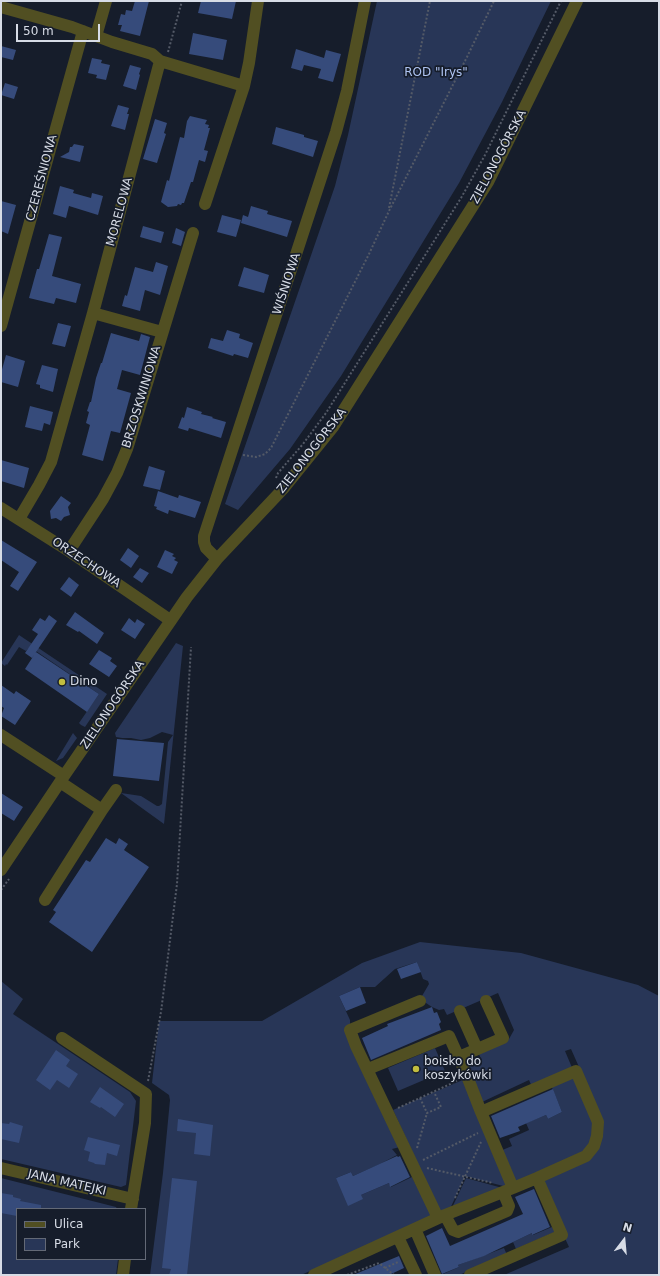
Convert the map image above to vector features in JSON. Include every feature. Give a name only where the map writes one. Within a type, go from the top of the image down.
[{"type":"street","points":[[96,36],[106,1]]},
{"type":"street","points":[[205,204],[244,86],[258,1]]},
{"type":"street","name":"WIŚNIOWA","points":[[217,559],[205,547],[204,536],[336,132],[347,90],[365,1]]},
{"type":"street","name":"ZIELONOGÓRSKA","points":[[1,870],[170,620],[217,559],[283,489],[333,428],[488,182],[577,1]]},
{"type":"street","points":[[1,7],[72,27],[152,54],[162,62],[244,86]]},
{"type":"street","name":"CZEREŚNIOWA","points":[[1,326],[49,150],[84,31]]},
{"type":"street","name":"MORELOWA","points":[[19,519],[40,486],[51,462],[162,62]]},
{"type":"street","name":"BRZOSKWINIOWA","points":[[69,551],[103,499],[117,473],[127,449],[193,233]]},
{"type":"street","points":[[93,313],[162,332]]},
{"type":"street","name":"ORZECHOWA","points":[[1,508],[69,551],[170,620]]},
{"type":"street","points":[[1,734],[102,810]]},
{"type":"street","points":[[45,900],[116,790]]},
{"type":"street","points":[[368,1070],[449,1036],[481,1112],[508,1190],[509,1206],[507,1211],[458,1232],[453,1230],[412,1164],[356,1046],[350,1030],[420,1001]]},
{"type":"street","points":[[458,1057],[503,1038],[486,1001]]},
{"type":"street","points":[[460,1011],[477,1049]]},
{"type":"street","points":[[62,1038],[146,1094],[145,1123],[132,1204]]},
{"type":"street","points":[[314,1275],[443,1216],[537,1178],[586,1156],[594,1146],[597,1136],[598,1122],[576,1071],[481,1112]]},
{"type":"street","name":"JANA MATEJKI","points":[[1,1168],[132,1204]]},
{"type":"street","points":[[470,1275],[562,1235],[537,1178]]},
{"type":"street","points":[[415,1229],[435,1275]]},
{"type":"street","points":[[398,1237],[416,1275]]},
{"type":"street","points":[[123,1275],[125,1260]]},
{"type":"path","points":[[162,62],[182,1]]},
{"type":"path","points":[[389,211],[430,1]]},
{"type":"path","points":[[242,455],[256,458],[271,448],[494,1]]},
{"type":"path","points":[[278,473],[303,444],[326,413],[461,198],[485,155],[561,1]]},
{"type":"path","points":[[146,1094],[161,1012],[177,884],[191,647]]},
{"type":"path","points":[[388,1113],[467,1076]]},
{"type":"path","points":[[428,1113],[441,1107],[434,1092]]},
{"type":"path","points":[[420,1098],[428,1113],[412,1164],[465,1176],[508,1190]]},
{"type":"path","points":[[429,1156],[483,1131]]},
{"type":"path","points":[[443,1216],[483,1139]]},
{"type":"path","points":[[347,1275],[379,1263],[394,1275]]},
{"type":"green space","name":"ROD \"Irys\"","points":[[377,1],[551,1],[502,102],[459,183],[341,376],[290,449],[238,510],[225,504],[335,186],[348,135]]},
{"type":"green space","points":[[19,635],[107,694],[85,727],[79,723],[99,694],[30,647],[26,651],[19,647],[7,665],[6,664],[5,666],[1,663]]},
{"type":"green space","points":[[176,643],[183,646],[164,824],[121,793],[141,796],[157,806],[162,804],[168,742],[173,735],[162,732],[150,738],[141,740],[116,737],[115,733]]},
{"type":"green space","points":[[73,733],[77,738],[63,758],[56,761]]},
{"type":"green space","points":[[420,942],[521,953],[638,985],[659,996],[659,1275],[504,1275],[569,1247],[538,1180],[588,1157],[603,1121],[571,1049],[565,1051],[573,1070],[533,1089],[529,1080],[482,1102],[466,1067],[482,1061],[478,1052],[509,1039],[514,1030],[498,993],[447,1015],[444,1009],[439,1010],[423,1001],[422,996],[429,984],[428,981],[423,979],[417,962],[395,969],[375,987],[360,987],[339,996],[350,1020],[350,1030],[400,1147],[392,1149],[397,1155],[380,1164],[353,1176],[351,1172],[336,1178],[361,1195],[389,1183],[391,1187],[412,1177],[433,1217],[301,1275],[150,1275],[163,1173],[170,1100],[169,1095],[152,1083],[159,1021],[262,1021],[362,963]]},
{"type":"green space","points":[[1,981],[23,999],[13,1014],[130,1092],[136,1101],[126,1185],[121,1187],[1,1159]]},
{"type":"green space","name":"boisko do koszykówki","points":[[435,1048],[445,1071],[398,1091],[388,1068]]},
{"type":"green space","points":[[575,1074],[596,1121],[589,1151],[514,1186],[500,1151],[512,1146],[509,1139],[529,1130],[526,1123],[546,1115],[548,1119],[562,1112],[551,1085]]},
{"type":"green space","points":[[465,1079],[507,1187],[465,1176],[449,1211],[441,1214],[393,1110]]},
{"type":"green space","points":[[1,1178],[116,1207],[16,1208],[16,1260],[118,1260],[116,1275],[1,1275]]},
{"type":"green space","points":[[466,1178],[506,1189],[450,1212]]},
{"type":"green space","points":[[552,1227],[555,1232],[516,1249],[513,1242],[532,1233],[533,1235]]},
{"type":"green space","points":[[504,1248],[507,1255],[459,1275],[441,1275],[459,1267],[458,1265]]},
{"type":"building","points":[[135,1],[149,1],[140,36],[120,31],[122,25],[118,25],[121,14],[125,15],[126,10],[132,11]]},
{"type":"building","points":[[201,1],[236,1],[232,19],[198,13]]},
{"type":"building","points":[[193,33],[227,40],[223,60],[189,54]]},
{"type":"building","points":[[1,46],[16,50],[13,60],[1,57]]},
{"type":"building","points":[[296,49],[324,58],[326,50],[341,54],[333,82],[318,78],[321,69],[304,65],[302,71],[291,68]]},
{"type":"building","points":[[92,58],[102,60],[101,63],[110,65],[106,80],[96,78],[97,75],[88,73]]},
{"type":"building","points":[[130,65],[141,68],[136,90],[123,86]]},
{"type":"building","points":[[5,83],[18,87],[14,99],[1,95]]},
{"type":"building","points":[[118,105],[129,108],[125,130],[111,126]]},
{"type":"building","points":[[190,116],[207,120],[205,124],[209,125],[208,128],[210,128],[204,150],[208,151],[205,162],[199,160],[193,182],[191,182],[184,203],[181,205],[178,204],[177,206],[168,207],[161,202],[167,180],[169,181],[180,137],[184,138],[187,121]]},
{"type":"building","points":[[155,119],[167,123],[164,133],[166,134],[157,163],[143,159]]},
{"type":"building","points":[[276,127],[304,135],[304,137],[318,141],[313,157],[272,144]]},
{"type":"building","points":[[74,144],[84,146],[80,162],[60,157],[69,152],[70,147]]},
{"type":"building","points":[[60,186],[74,190],[73,193],[91,198],[92,193],[103,196],[98,215],[69,206],[66,218],[53,214]]},
{"type":"building","points":[[1,201],[16,205],[8,234],[1,231]]},
{"type":"building","points":[[251,206],[268,211],[267,214],[292,221],[287,237],[241,223],[243,215],[248,217]]},
{"type":"building","points":[[222,215],[241,220],[236,237],[217,232]]},
{"type":"building","points":[[143,226],[164,232],[161,243],[140,237]]},
{"type":"building","points":[[176,228],[185,232],[181,246],[172,243]]},
{"type":"building","points":[[49,234],[62,237],[52,276],[81,284],[76,303],[56,298],[54,304],[29,298]]},
{"type":"building","points":[[156,262],[168,266],[160,295],[145,290],[140,311],[122,306],[125,295],[127,296],[135,267],[153,272]]},
{"type":"building","points":[[244,267],[269,275],[264,293],[238,286]]},
{"type":"building","points":[[58,323],[71,326],[65,347],[52,344]]},
{"type":"building","points":[[227,330],[240,334],[239,338],[253,343],[248,358],[234,354],[233,356],[208,348],[211,338],[223,341]]},
{"type":"building","points":[[111,333],[139,341],[141,334],[150,337],[140,375],[122,370],[117,389],[131,393],[120,433],[111,431],[103,461],[82,455],[90,425],[86,423],[89,412],[87,411]]},
{"type":"building","points":[[6,355],[25,361],[18,387],[1,382],[1,373]]},
{"type":"building","points":[[42,365],[58,369],[53,392],[40,388],[40,385],[36,384]]},
{"type":"building","points":[[30,406],[53,412],[50,425],[44,423],[42,431],[25,427]]},
{"type":"building","points":[[187,407],[202,412],[201,414],[226,422],[221,438],[189,428],[188,431],[178,428],[182,417],[184,418]]},
{"type":"building","points":[[1,460],[29,468],[24,488],[1,481]]},
{"type":"building","points":[[149,466],[165,471],[160,490],[143,486]]},
{"type":"building","points":[[158,491],[178,498],[179,495],[201,502],[195,518],[169,510],[168,514],[156,509],[157,507],[154,506]]},
{"type":"building","points":[[61,496],[71,503],[68,507],[70,515],[64,517],[61,521],[56,518],[51,519],[50,511]]},
{"type":"building","points":[[1,540],[37,562],[18,591],[10,586],[19,572],[1,560]]},
{"type":"building","points":[[128,548],[139,556],[131,568],[120,560]]},
{"type":"building","points":[[165,550],[174,554],[172,556],[176,558],[174,560],[178,562],[172,574],[157,567]]},
{"type":"building","points":[[140,568],[149,573],[142,583],[133,577]]},
{"type":"building","points":[[69,577],[79,585],[71,597],[60,589]]},
{"type":"building","points":[[75,612],[104,633],[97,644],[79,631],[78,632],[66,625]]},
{"type":"building","points":[[49,615],[57,621],[32,658],[25,653],[38,634],[32,630],[40,618],[45,621]]},
{"type":"building","points":[[129,618],[135,623],[137,619],[145,624],[135,639],[121,630]]},
{"type":"building","points":[[99,650],[112,658],[110,661],[117,666],[109,677],[89,664]]},
{"type":"building","name":"Dino","points":[[36,652],[99,694],[87,712],[25,669]]},
{"type":"building","points":[[1,685],[14,694],[16,691],[31,701],[15,725],[1,716],[4,708],[1,706]]},
{"type":"building","points":[[117,739],[164,743],[159,781],[113,776]]},
{"type":"building","points":[[1,793],[23,807],[14,821],[1,813]]},
{"type":"building","points":[[106,838],[116,844],[119,838],[128,844],[124,850],[149,867],[92,952],[49,922],[56,912],[53,910],[86,860],[90,862]]},
{"type":"building","points":[[417,962],[421,972],[401,979],[397,969]]},
{"type":"building","points":[[360,987],[366,1003],[346,1011],[339,996]]},
{"type":"building","points":[[432,1007],[434,1013],[437,1012],[441,1022],[439,1024],[441,1030],[371,1060],[362,1038],[388,1026],[387,1024]]},
{"type":"building","points":[[56,1050],[70,1060],[66,1066],[78,1074],[69,1088],[57,1080],[50,1090],[36,1080]]},
{"type":"building","points":[[100,1087],[124,1104],[115,1117],[101,1107],[100,1108],[90,1102]]},
{"type":"building","points":[[553,1089],[562,1112],[548,1119],[546,1115],[518,1127],[520,1131],[500,1138],[491,1116]]},
{"type":"building","points":[[178,1119],[213,1125],[210,1156],[194,1154],[196,1133],[177,1131]]},
{"type":"building","points":[[10,1122],[23,1126],[19,1143],[1,1139],[1,1123],[9,1124]]},
{"type":"building","points":[[88,1137],[120,1145],[117,1156],[107,1153],[105,1165],[95,1164],[88,1161],[90,1152],[84,1150]]},
{"type":"building","points":[[400,1156],[410,1177],[390,1187],[389,1183],[361,1195],[363,1199],[348,1206],[336,1178],[351,1172],[353,1176]]},
{"type":"building","points":[[172,1178],[197,1181],[187,1275],[169,1275],[171,1269],[162,1268]]},
{"type":"building","points":[[534,1189],[550,1227],[532,1235],[532,1233],[484,1256],[458,1265],[459,1267],[442,1274],[426,1236],[442,1228],[450,1246],[523,1214],[515,1197]]},
{"type":"building","points":[[1,1193],[13,1195],[13,1197],[21,1199],[20,1201],[41,1205],[41,1208],[16,1208],[16,1216],[1,1213]]},
{"type":"building","points":[[399,1256],[404,1268],[389,1275],[353,1275]]},
{"type":"place","name":"Dino","points":[[62,682]]},
{"type":"place","name":"boisko do koszykówki","points":[[416,1069]]}]
